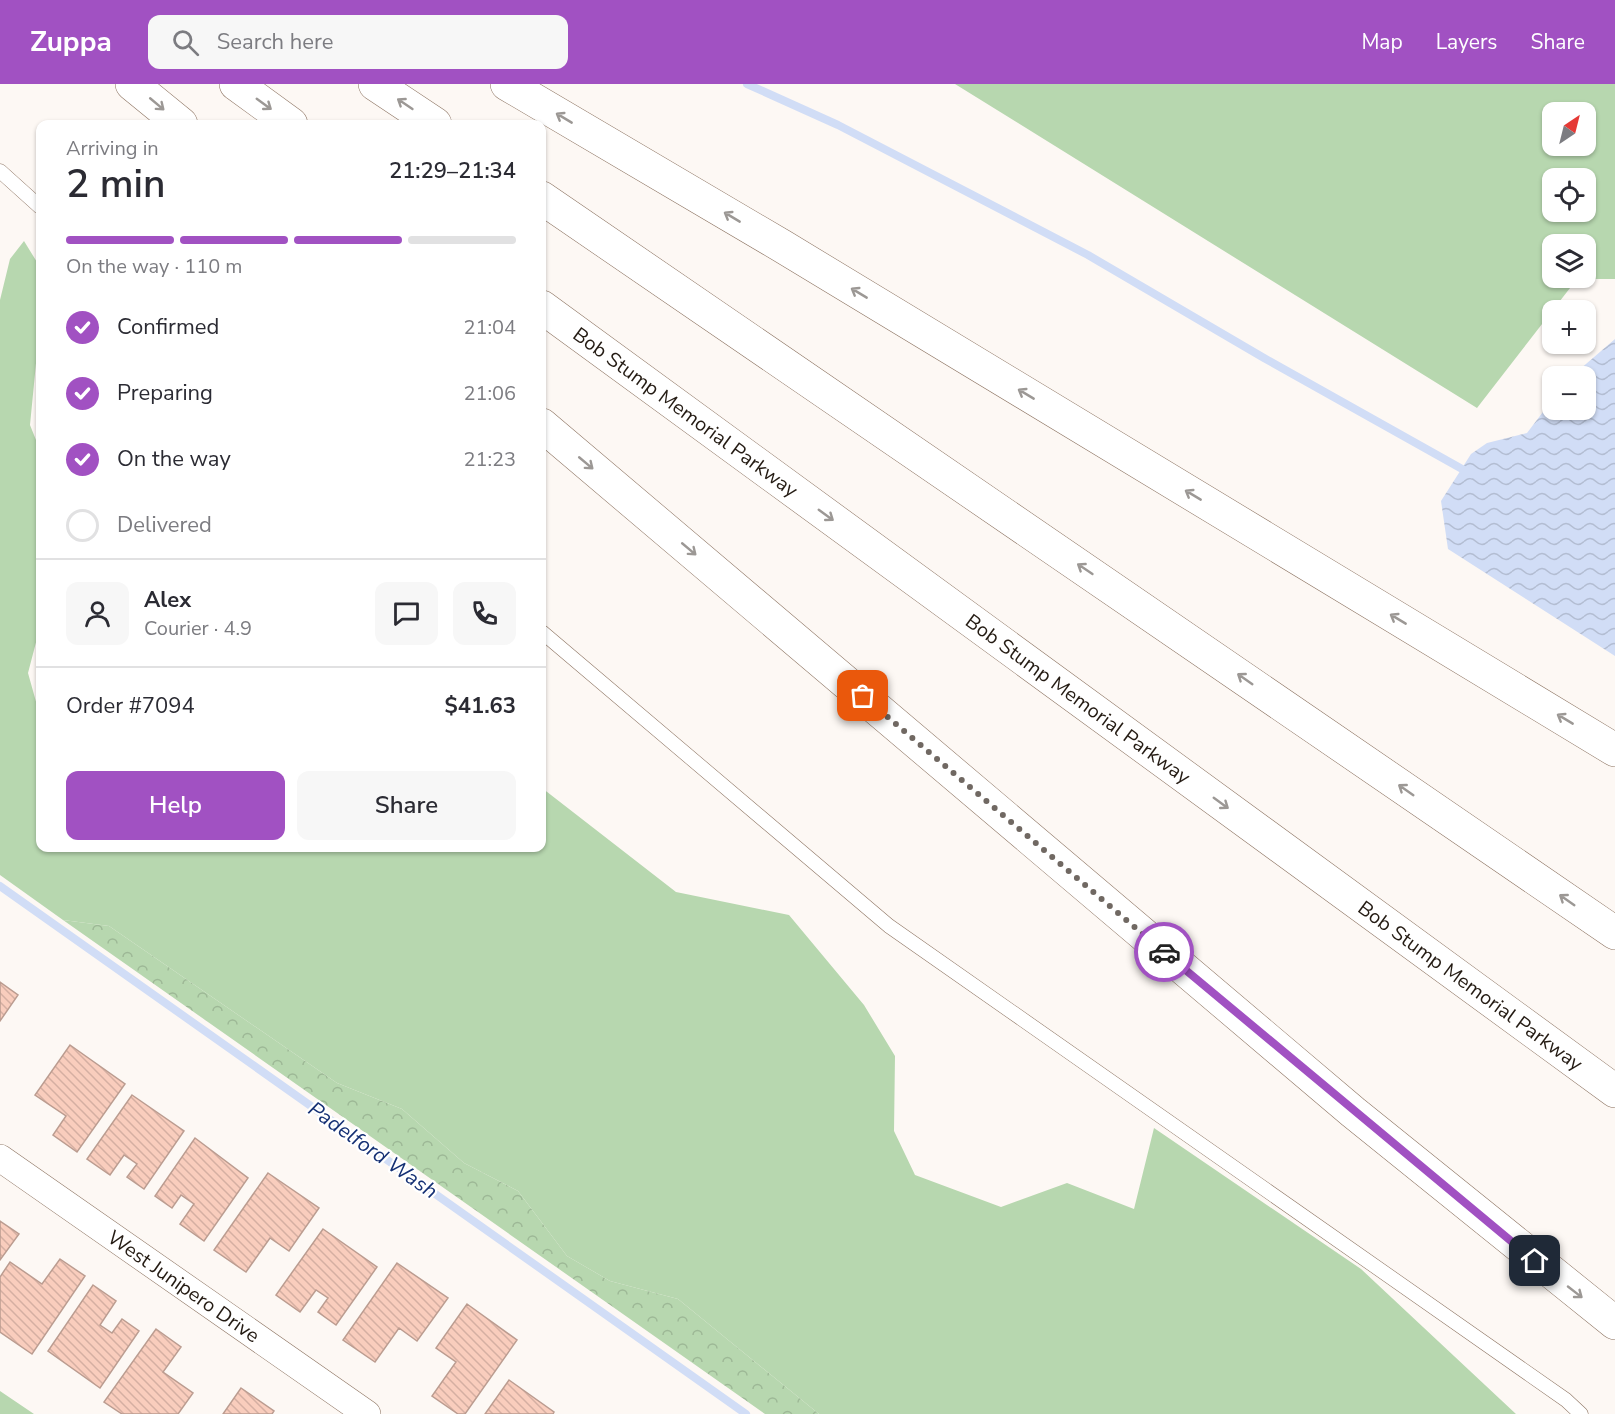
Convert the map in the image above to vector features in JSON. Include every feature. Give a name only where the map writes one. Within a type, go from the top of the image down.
[{"type":"highway","points":[[132,84],[176,120]]},
{"type":"highway","points":[[236,84],[286,120]]},
{"type":"highway","points":[[375,84],[429,120]]},
{"type":"highway","points":[[507,84],[783,246],[1615,750]]},
{"type":"highway","points":[[546,201],[1615,933]]},
{"type":"highway","name":"Bob Stump Memorial Parkway","points":[[546,310],[1615,1091]]},
{"type":"highway","points":[[546,429],[1326,1089],[1615,1323]]},
{"type":"street","name":"West Junipero Drive","points":[[0,1158],[367,1414]]},
{"type":"lane","points":[[0,171],[36,203]]},
{"type":"lane","points":[[546,635],[889,926],[1566,1400],[1581,1414]]},
{"type":"green space","points":[[955,84],[1615,84],[1615,279],[1596,279],[1596,234],[1542,234],[1542,288],[1570,288],[1561,300],[1542,300],[1542,324],[1477,408]]},
{"type":"green space","points":[[24,241],[36,260],[36,363],[30,425],[36,440],[36,642],[28,673],[36,702],[36,852],[546,852],[546,791],[676,892],[789,915],[864,1005],[895,1056],[894,1131],[915,1175],[1001,1207],[1067,1183],[1134,1209],[1154,1128],[1361,1269],[1516,1414],[819,1414],[678,1299],[610,1281],[567,1256],[518,1191],[464,1163],[402,1109],[337,1083],[109,926],[63,920],[0,875],[0,300],[10,259]]},
{"type":"green space","points":[[63,920],[109,926],[337,1083],[402,1109],[464,1163],[518,1191],[567,1256],[610,1281],[678,1299],[819,1414],[765,1414]]},
{"type":"green space","points":[[0,1391],[34,1414],[0,1414]]},
{"type":"water","points":[[1615,339],[1615,656],[1448,549],[1441,501],[1471,454],[1487,443],[1527,433],[1542,413],[1542,420],[1596,420],[1596,366],[1584,366]]},
{"type":"building","points":[[0,982],[18,995],[0,1021]]},
{"type":"building","points":[[70,1045],[125,1084],[77,1152],[53,1135],[66,1116],[35,1095]]},
{"type":"building","points":[[132,1095],[184,1131],[144,1189],[127,1177],[137,1164],[124,1155],[110,1175],[87,1159]]},
{"type":"building","points":[[195,1138],[248,1178],[204,1241],[180,1224],[194,1204],[181,1195],[172,1208],[155,1196]]},
{"type":"building","points":[[268,1173],[319,1208],[289,1251],[270,1238],[246,1272],[214,1250]]},
{"type":"building","points":[[0,1221],[19,1234],[0,1260]]},
{"type":"building","points":[[323,1229],[377,1267],[336,1325],[318,1312],[328,1298],[316,1290],[300,1312],[276,1295]]},
{"type":"building","points":[[60,1259],[85,1276],[32,1354],[0,1332],[0,1277],[10,1262],[42,1284]]},
{"type":"building","points":[[397,1263],[448,1298],[417,1341],[399,1328],[375,1362],[343,1340]]},
{"type":"building","points":[[93,1285],[116,1301],[100,1325],[112,1333],[122,1319],[139,1331],[100,1388],[48,1351]]},
{"type":"building","points":[[467,1304],[517,1340],[465,1414],[458,1414],[432,1396],[456,1362],[436,1348]]},
{"type":"building","points":[[156,1329],[181,1347],[163,1372],[193,1393],[178,1414],[122,1414],[104,1402]]},
{"type":"building","points":[[509,1380],[554,1412],[553,1414],[485,1414]]},
{"type":"building","points":[[241,1388],[274,1411],[272,1414],[223,1414]]},
{"type":"waterway","points":[[747,84],[838,125],[1088,255],[1264,358],[1471,474]]},
{"type":"waterway","name":"Padelford Wash","points":[[0,886],[746,1414]]},
{"type":"way so far","points":[[863,696],[1164,952]]},
{"type":"route","points":[[1164,952],[1535,1261]]}]
